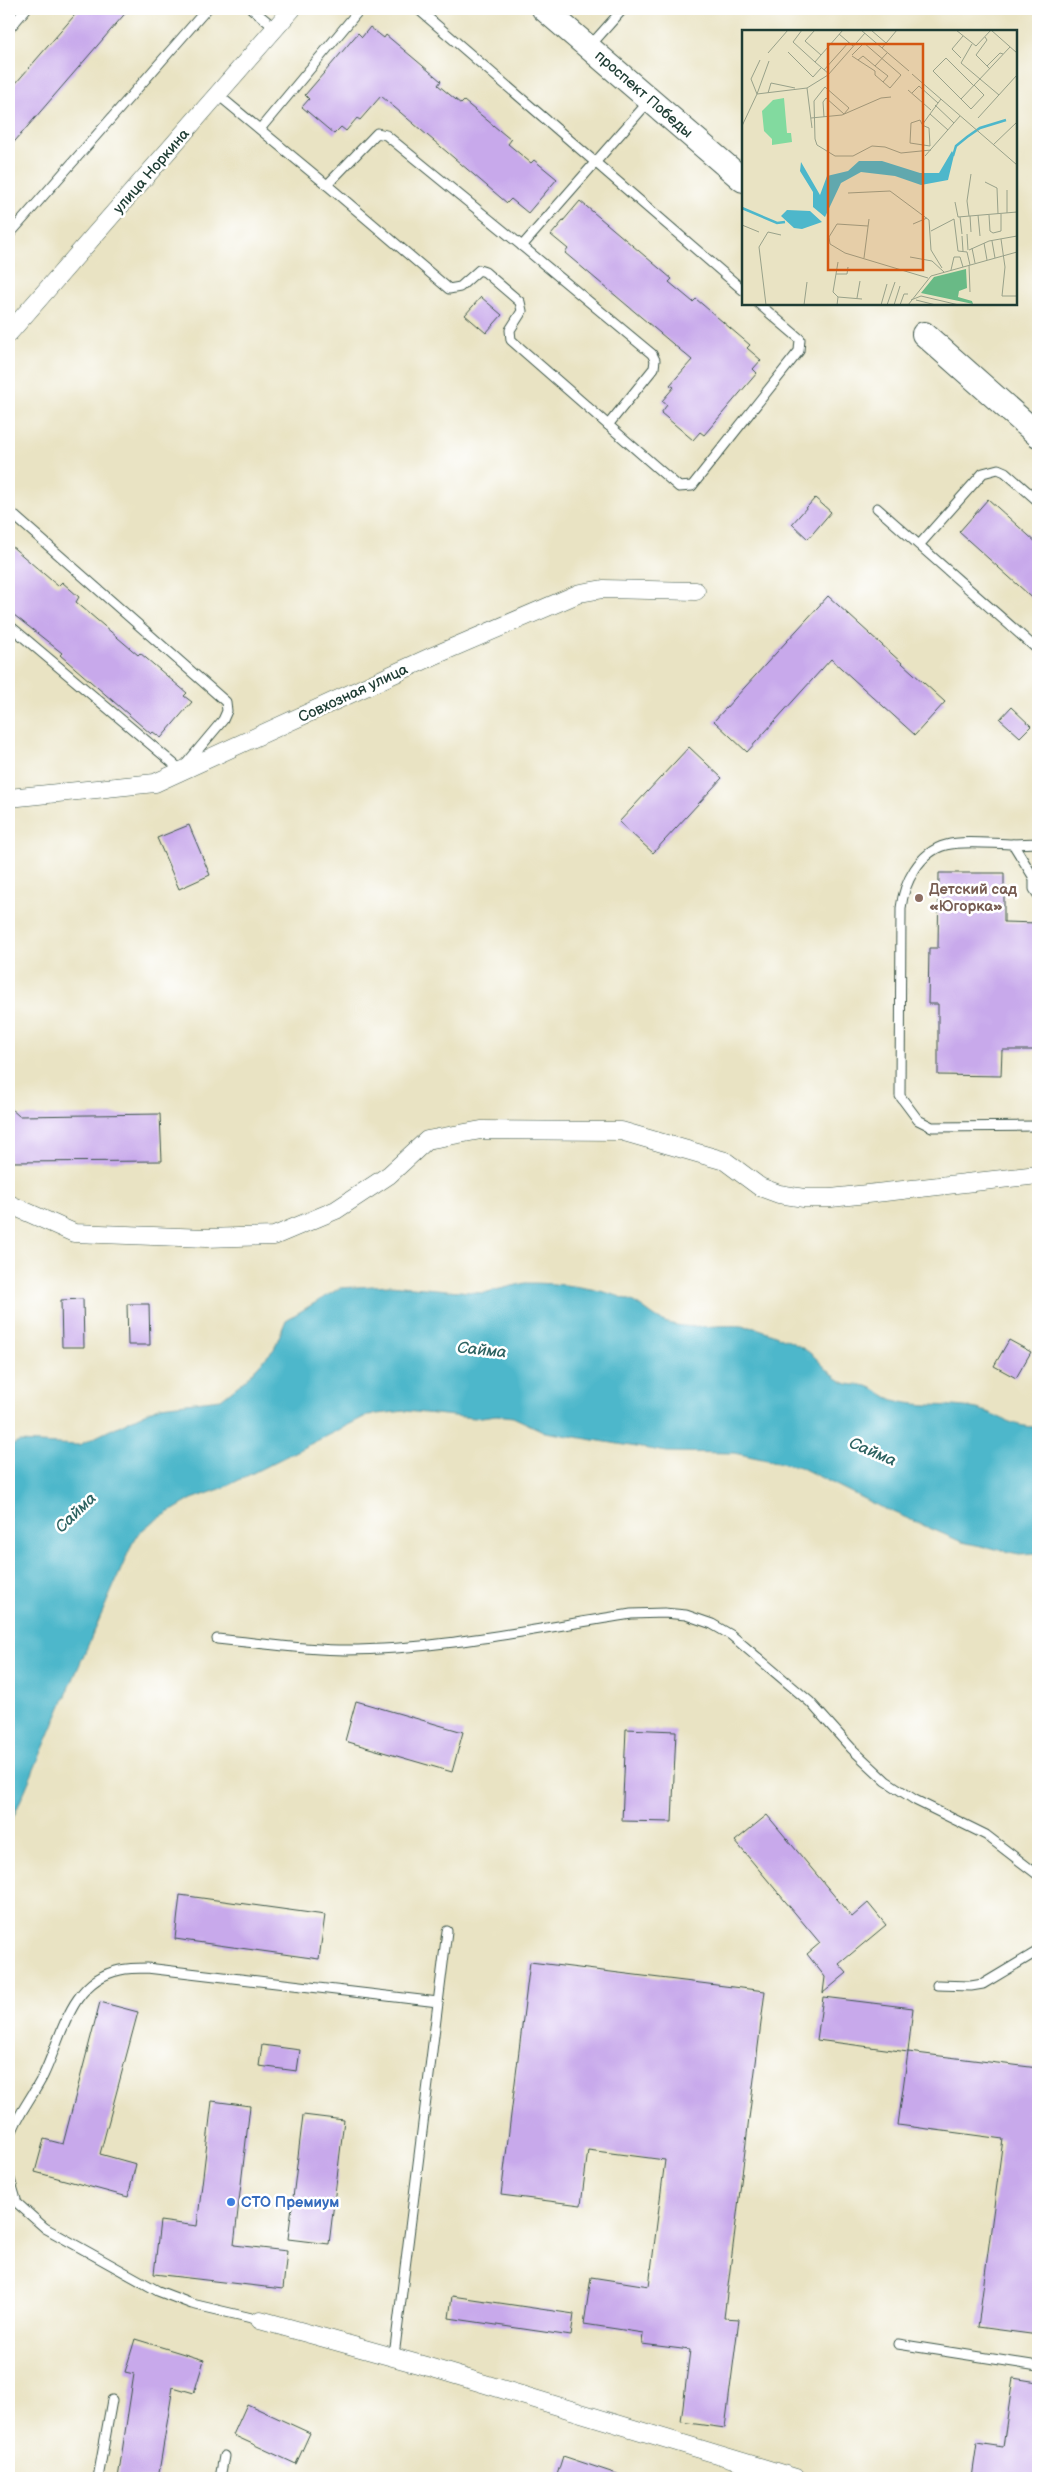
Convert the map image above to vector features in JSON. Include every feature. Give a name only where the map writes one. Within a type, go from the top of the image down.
[{"type":"street","name":"улица Норкина","points":[[9,332],[292,9]]},
{"type":"street","name":"проспект Победы","points":[[544,9],[742,179]]},
{"type":"street","points":[[924,334],[1038,434]]},
{"type":"street","name":"Совхозная улица","points":[[9,798],[155,783],[433,656],[580,593],[603,589],[696,591]]},
{"type":"street","points":[[9,1204],[74,1233],[206,1238],[274,1236],[336,1210],[389,1175],[427,1140],[481,1130],[621,1131],[724,1161],[760,1187],[779,1194],[804,1198],[831,1198],[1038,1176]]},
{"type":"street","points":[[260,2320],[394,2356],[796,2478]]},
{"type":"lane","points":[[9,28],[26,9]]},
{"type":"lane","points":[[9,236],[207,9]]},
{"type":"lane","points":[[252,9],[275,28]]},
{"type":"lane","points":[[260,129],[360,9]]},
{"type":"lane","points":[[418,9],[742,289]]},
{"type":"lane","points":[[589,48],[623,9]]},
{"type":"lane","points":[[218,94],[449,289],[460,287],[479,270],[485,272],[520,302],[522,307],[522,311],[510,330],[511,340],[679,487],[692,486],[799,351],[800,339],[761,305]]},
{"type":"lane","points":[[522,246],[650,100]]},
{"type":"lane","points":[[327,185],[376,133],[386,135],[652,354],[655,360],[654,368],[608,425]]},
{"type":"lane","points":[[920,544],[983,473],[992,470],[1005,472],[1038,501]]},
{"type":"lane","points":[[877,508],[1038,650]]},
{"type":"lane","points":[[9,511],[226,702],[227,711],[223,720],[181,770],[9,625]]},
{"type":"lane","points":[[1038,843],[947,844],[925,857],[905,887],[900,908],[900,1096],[918,1120],[932,1127],[1038,1126]]},
{"type":"lane","points":[[1013,844],[1036,875],[1034,889],[1038,895]]},
{"type":"lane","points":[[217,1639],[344,1650],[382,1649],[423,1646],[631,1614],[664,1613],[686,1615],[712,1624],[731,1636],[810,1702],[852,1749],[886,1780],[915,1800],[986,1835],[1038,1875]]},
{"type":"lane","points":[[394,2356],[447,1931]]},
{"type":"lane","points":[[938,1985],[971,1986],[982,1984],[1038,1951]]},
{"type":"lane","points":[[9,2139],[15,2119],[42,2076],[73,2003],[96,1979],[120,1970],[147,1968],[438,2002]]},
{"type":"lane","points":[[9,2176],[17,2203],[45,2228],[158,2291],[192,2304],[260,2320]]},
{"type":"lane","points":[[898,2344],[1038,2366]]},
{"type":"lane","points":[[98,2478],[112,2400]]},
{"type":"lane","points":[[220,2478],[224,2456]]},
{"type":"water","name":"Сайма","points":[[525,1283],[565,1285],[604,1292],[629,1300],[660,1320],[677,1325],[700,1327],[735,1326],[759,1329],[805,1350],[842,1382],[867,1386],[894,1400],[925,1405],[967,1407],[993,1414],[1012,1423],[1038,1427],[1038,1553],[1019,1554],[962,1542],[874,1504],[800,1467],[734,1453],[667,1452],[545,1432],[513,1417],[496,1415],[474,1418],[405,1411],[368,1415],[223,1488],[192,1499],[151,1523],[139,1533],[132,1544],[9,1827],[9,1447],[19,1442],[79,1445],[160,1406],[221,1399],[244,1381],[274,1349],[286,1320],[340,1288],[389,1285],[483,1293]]},
{"type":"building","points":[[80,9],[129,9],[9,148],[9,91]]},
{"type":"building","points":[[370,27],[384,38],[386,35],[441,81],[438,85],[461,104],[464,101],[511,140],[508,144],[531,163],[534,160],[557,179],[528,213],[511,199],[507,203],[381,96],[360,120],[357,118],[346,131],[341,127],[334,134],[302,107],[309,99],[305,95],[358,33],[362,37]]},
{"type":"building","points":[[580,201],[672,279],[669,282],[693,302],[696,299],[750,345],[747,348],[761,360],[753,369],[757,373],[704,435],[700,432],[693,440],[661,413],[667,405],[662,401],[674,387],[670,385],[692,360],[565,253],[568,249],[551,235]]},
{"type":"building","points":[[481,297],[502,315],[486,333],[465,315]]},
{"type":"building","points":[[815,498],[831,512],[808,539],[792,524]]},
{"type":"building","points":[[988,499],[1038,544],[1038,603],[959,532]]},
{"type":"building","points":[[9,544],[58,586],[62,582],[79,597],[76,602],[138,655],[140,653],[187,693],[184,696],[192,702],[161,738],[153,732],[151,734],[60,655],[62,653],[9,611]]},
{"type":"building","points":[[828,596],[945,702],[915,735],[831,659],[747,752],[714,721]]},
{"type":"building","points":[[1011,707],[1031,726],[1020,737],[1000,719]]},
{"type":"building","points":[[689,747],[722,778],[653,853],[619,822]]},
{"type":"building","points":[[189,825],[210,875],[179,889],[157,838]]},
{"type":"building","points":[[939,873],[1004,873],[1004,922],[1038,923],[1038,1050],[1002,1050],[1001,1076],[938,1075],[938,1004],[928,1004],[929,948],[938,948]]},
{"type":"building","points":[[9,1107],[19,1116],[160,1114],[162,1161],[9,1162]]},
{"type":"building","points":[[83,1299],[84,1347],[62,1347],[61,1300]]},
{"type":"building","points":[[127,1304],[149,1304],[150,1345],[128,1345]]},
{"type":"building","points":[[1009,1340],[1031,1352],[1016,1378],[994,1366]]},
{"type":"building","points":[[356,1701],[463,1732],[452,1772],[345,1741]]},
{"type":"building","points":[[626,1729],[676,1731],[672,1822],[622,1821]]},
{"type":"building","points":[[767,1815],[852,1917],[868,1903],[886,1925],[839,1964],[847,1973],[823,1993],[825,1977],[807,1954],[820,1943],[735,1841]]},
{"type":"building","points":[[180,1895],[325,1915],[319,1959],[175,1939]]},
{"type":"building","points":[[530,1962],[765,1991],[724,2318],[739,2319],[725,2428],[681,2422],[690,2350],[642,2344],[643,2333],[584,2324],[591,2277],[649,2286],[665,2160],[588,2150],[581,2205],[501,2195]]},
{"type":"building","points":[[823,1997],[913,2008],[908,2052],[817,2040]]},
{"type":"building","points":[[100,2002],[138,2012],[100,2154],[136,2164],[128,2197],[35,2172],[44,2139],[63,2144]]},
{"type":"building","points":[[262,2045],[300,2050],[297,2071],[259,2066]]},
{"type":"building","points":[[908,2052],[1038,2068],[1038,2335],[978,2327],[1003,2139],[898,2125]]},
{"type":"building","points":[[212,2101],[250,2106],[234,2245],[287,2251],[283,2289],[154,2274],[160,2221],[197,2226]]},
{"type":"building","points":[[303,2115],[344,2120],[329,2244],[288,2239]]},
{"type":"building","points":[[452,2296],[574,2314],[571,2336],[449,2318]]},
{"type":"building","points":[[135,2339],[204,2360],[194,2393],[173,2387],[158,2478],[118,2478],[134,2374],[125,2372]]},
{"type":"building","points":[[1013,2378],[1038,2382],[1038,2478],[972,2478],[977,2443],[1003,2447]]},
{"type":"building","points":[[247,2404],[310,2433],[296,2464],[233,2435]]},
{"type":"building","points":[[563,2456],[620,2475],[619,2478],[556,2478]]},
{"type":"place","name":"Детский сад «Югорка»","points":[[919,898]]},
{"type":"place","name":"СТО Премиум","points":[[231,2202]]}]
